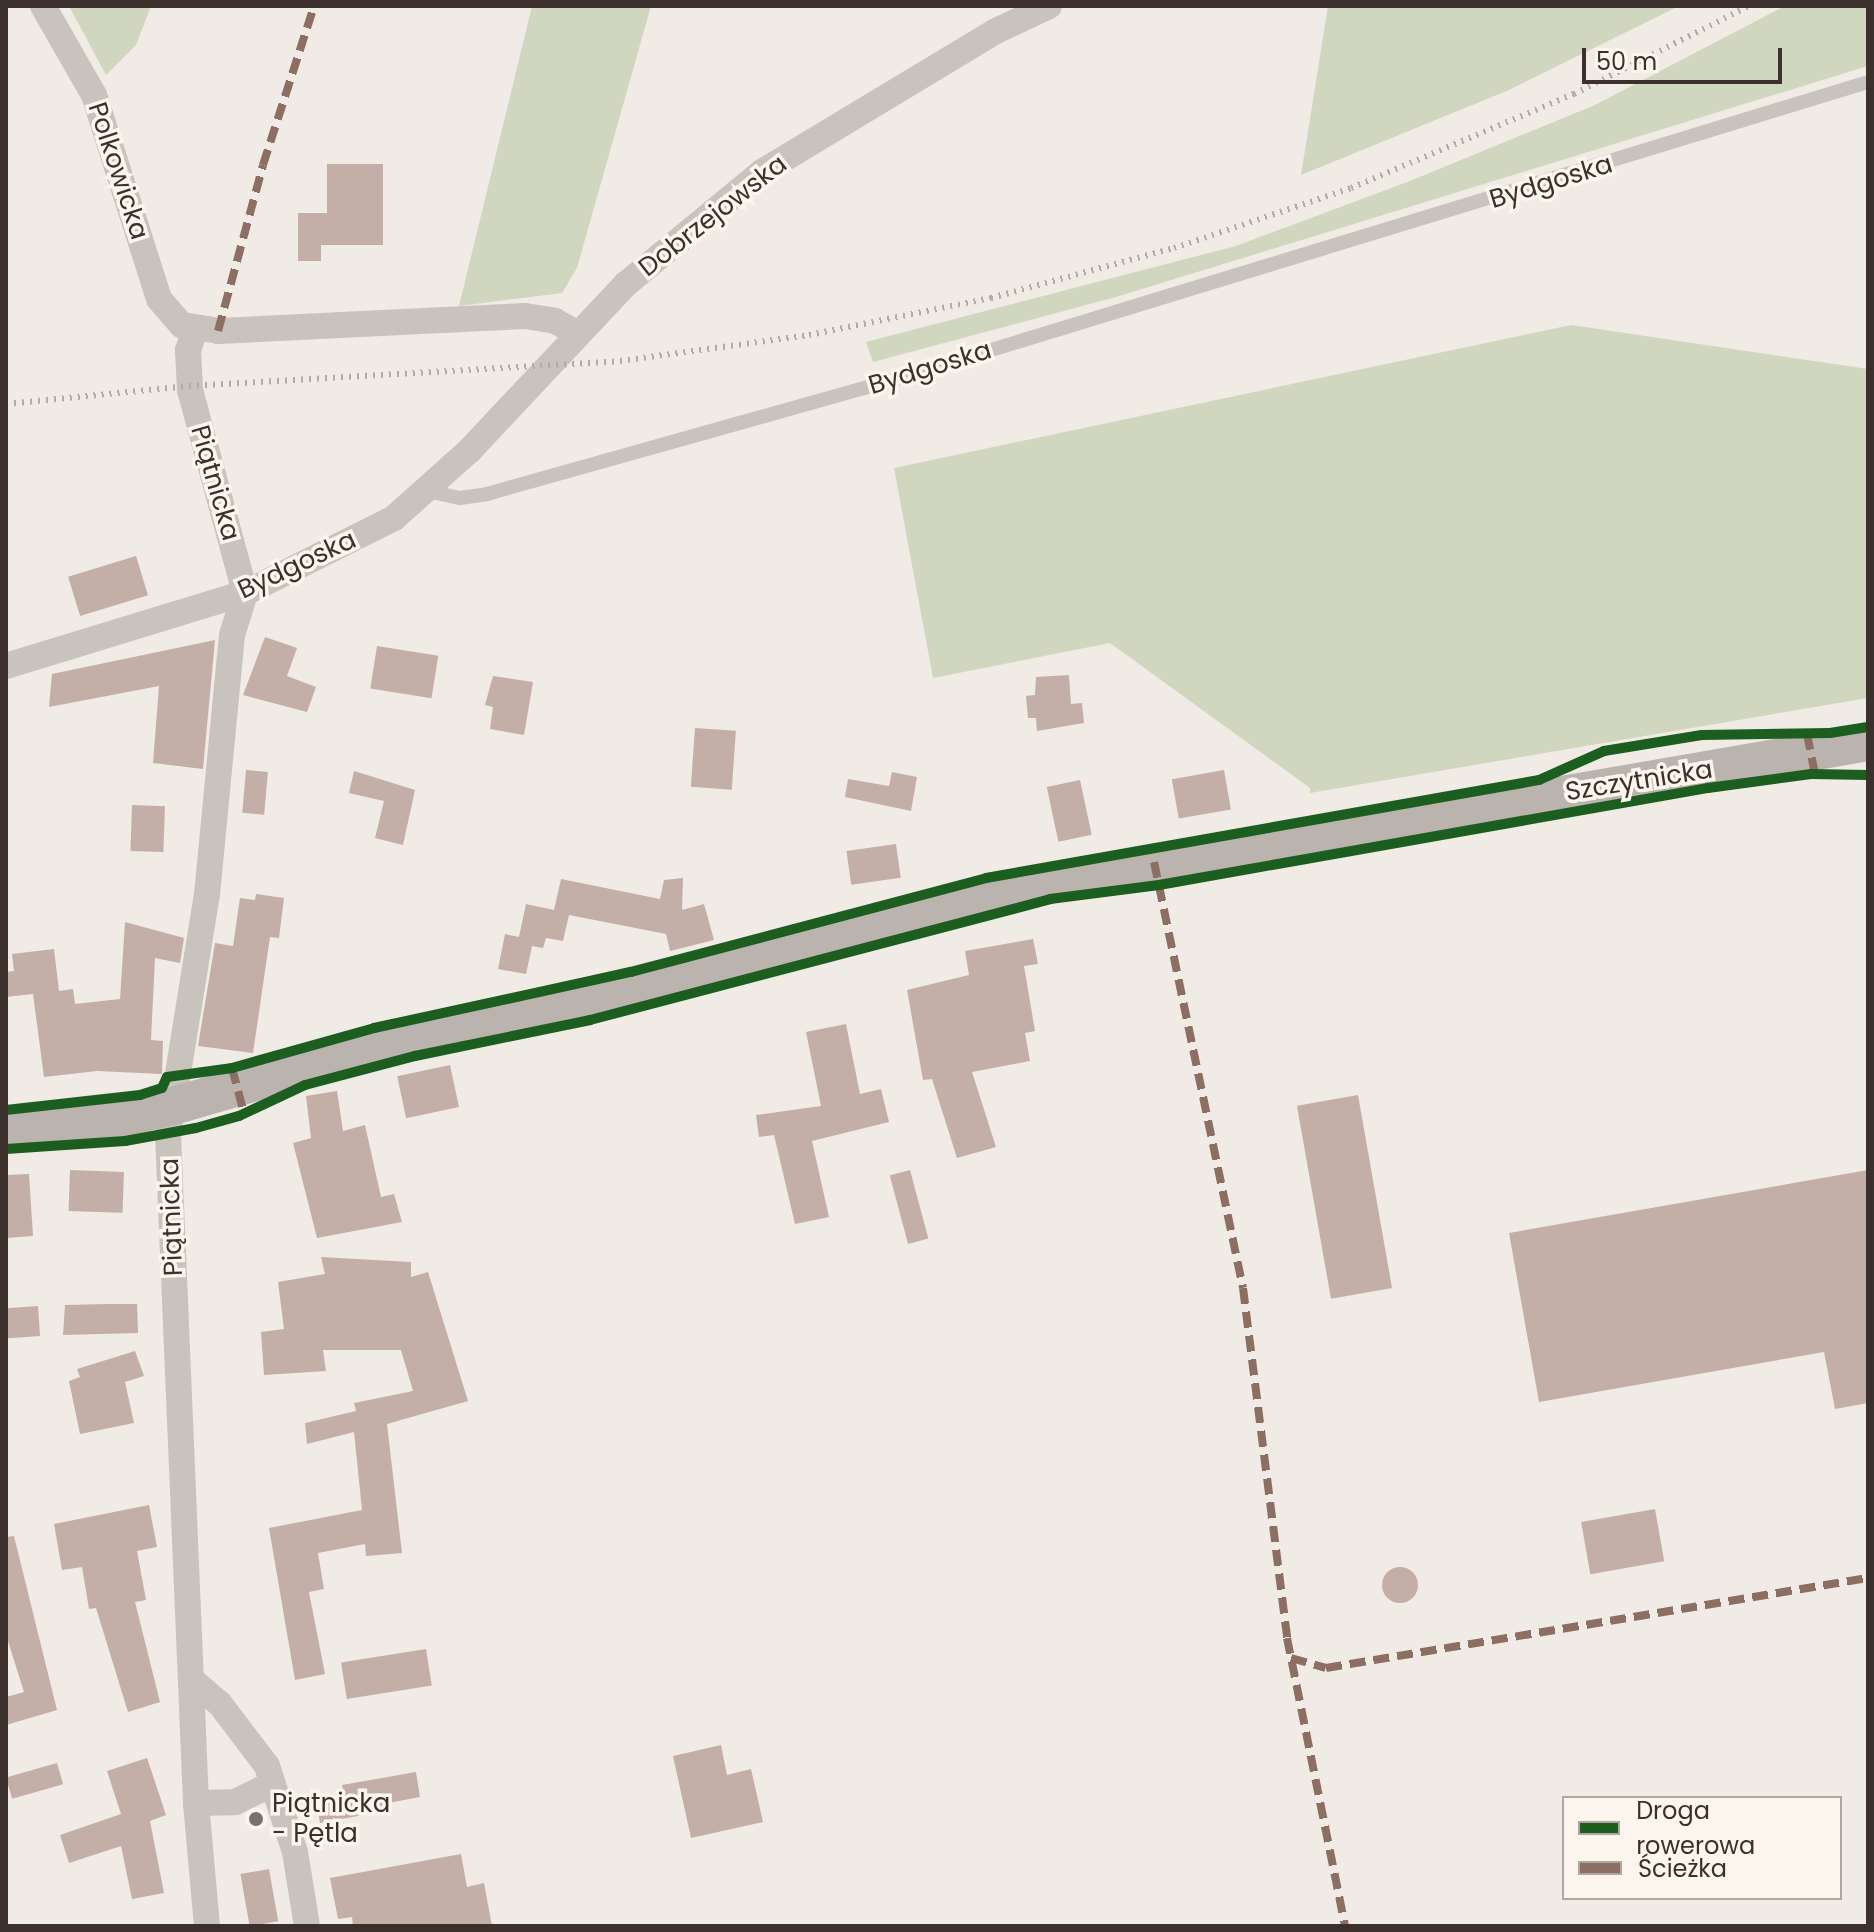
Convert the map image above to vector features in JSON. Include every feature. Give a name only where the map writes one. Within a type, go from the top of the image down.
[{"type":"street","name":"Polkowicka","points":[[43,6],[94,95],[159,299],[170,315],[195,330]]},
{"type":"street","name":"Dobrzejowska","points":[[427,491],[626,284],[762,172],[994,32],[1049,6]]},
{"type":"street","points":[[195,330],[525,316],[555,321],[578,334]]},
{"type":"street","name":"Piątnicka","points":[[195,330],[188,350],[190,390],[245,593],[232,635],[207,894],[168,1134],[196,1803],[207,1926]]},
{"type":"street","name":"Bydgoska","points":[[6,666],[245,593],[394,518],[427,491]]},
{"type":"street","name":"Szczytnicka","points":[[6,1129],[113,1120],[173,1106],[346,1056],[1037,886],[1868,742]]},
{"type":"street","points":[[191,1679],[252,1745],[272,1784],[295,1852],[307,1926]]},
{"type":"street","points":[[196,1803],[235,1802],[272,1784]]},
{"type":"lane","name":"Bydgoska","points":[[427,491],[460,498],[487,494],[881,384],[1868,82]]},
{"type":"green space","points":[[69,6],[151,6],[136,45],[106,75]]},
{"type":"green space","points":[[532,6],[651,6],[577,268],[562,293],[459,306]]},
{"type":"green space","points":[[1328,6],[1679,6],[1509,90],[1301,175]]},
{"type":"green space","points":[[1785,6],[1868,6],[1868,66],[1116,297],[873,362],[866,342],[1236,246],[1410,181],[1595,105]]},
{"type":"green space","points":[[1571,325],[1868,369],[1868,698],[1310,793],[1310,788],[1110,643],[933,678],[894,468]]},
{"type":"building","points":[[327,164],[383,164],[383,245],[321,245],[321,261],[298,261],[298,213],[327,213]]},
{"type":"building","points":[[136,556],[148,595],[80,616],[68,577]]},
{"type":"building","points":[[265,637],[297,648],[287,676],[316,687],[307,712],[243,695]]},
{"type":"building","points":[[215,640],[203,769],[153,763],[159,686],[49,707],[52,674]]},
{"type":"building","points":[[377,646],[438,656],[432,698],[370,688]]},
{"type":"building","points":[[1069,675],[1071,704],[1082,703],[1084,723],[1037,731],[1036,718],[1028,718],[1026,696],[1035,695],[1036,677]]},
{"type":"building","points":[[493,676],[533,682],[524,735],[490,729],[493,707],[485,705]]},
{"type":"building","points":[[695,728],[736,731],[732,790],[691,787]]},
{"type":"building","points":[[246,770],[268,772],[264,815],[242,813]]},
{"type":"building","points":[[1224,770],[1231,809],[1179,819],[1172,779]]},
{"type":"building","points":[[354,771],[415,790],[403,845],[375,838],[384,801],[349,793]]},
{"type":"building","points":[[892,772],[917,777],[911,811],[845,797],[848,779],[889,786]]},
{"type":"building","points":[[1080,780],[1092,835],[1058,842],[1047,787]]},
{"type":"building","points":[[132,805],[165,806],[163,852],[130,851]]},
{"type":"building","points":[[896,844],[901,878],[851,885],[846,851]]},
{"type":"building","points":[[683,878],[682,910],[704,904],[714,940],[670,951],[666,934],[569,915],[563,941],[546,938],[543,948],[532,946],[526,974],[498,969],[505,934],[519,937],[526,904],[554,910],[561,879],[660,899],[664,880]]},
{"type":"building","points":[[256,894],[284,898],[279,938],[270,937],[253,1053],[198,1046],[215,943],[233,946],[240,898],[255,900]]},
{"type":"building","points":[[125,922],[184,938],[180,963],[155,958],[151,1040],[163,1041],[162,1074],[97,1071],[44,1077],[33,994],[6,997],[6,972],[14,971],[12,954],[54,949],[59,991],[73,989],[75,1004],[120,999]]},
{"type":"building","points":[[1033,939],[1038,964],[1024,966],[1035,1031],[1025,1033],[1030,1061],[972,1072],[996,1147],[957,1158],[932,1079],[923,1080],[907,990],[969,975],[965,951]]},
{"type":"building","points":[[846,1024],[860,1094],[881,1089],[889,1122],[812,1141],[829,1217],[795,1224],[774,1135],[759,1137],[756,1115],[821,1106],[806,1032]]},
{"type":"building","points":[[450,1065],[459,1107],[406,1118],[397,1076]]},
{"type":"building","points":[[337,1091],[343,1131],[365,1125],[381,1197],[394,1194],[402,1222],[317,1238],[293,1143],[311,1138],[306,1096]]},
{"type":"building","points":[[1358,1095],[1392,1288],[1331,1299],[1297,1106]]},
{"type":"building","points":[[70,1170],[124,1172],[123,1213],[69,1211]]},
{"type":"building","points":[[910,1170],[928,1239],[908,1244],[890,1175]]},
{"type":"building","points":[[1868,1170],[1868,1403],[1835,1409],[1824,1352],[1539,1402],[1509,1233]]},
{"type":"building","points":[[29,1174],[33,1236],[6,1238],[6,1175]]},
{"type":"building","points":[[321,1257],[411,1262],[411,1277],[428,1272],[468,1401],[387,1424],[402,1553],[366,1556],[365,1544],[318,1553],[324,1589],[309,1592],[325,1674],[295,1680],[269,1528],[362,1510],[354,1432],[307,1444],[305,1423],[356,1411],[354,1403],[413,1391],[401,1350],[323,1350],[326,1371],[264,1375],[261,1332],[284,1329],[278,1282],[325,1274]]},
{"type":"building","points":[[137,1304],[138,1333],[63,1335],[65,1305]]},
{"type":"building","points":[[38,1306],[40,1336],[8,1338],[6,1308]]},
{"type":"building","points":[[135,1351],[144,1376],[125,1382],[134,1423],[80,1434],[69,1381],[80,1377],[77,1369]]},
{"type":"building","points":[[149,1505],[157,1547],[137,1551],[146,1600],[135,1602],[160,1702],[128,1712],[96,1608],[89,1609],[82,1567],[62,1570],[54,1524]]},
{"type":"building","points":[[1655,1509],[1664,1561],[1590,1574],[1581,1522]]},
{"type":"building","points":[[14,1536],[57,1710],[6,1725],[6,1697],[24,1692],[6,1635],[6,1537]]},
{"type":"building","points":[[1400,1567],[1413,1572],[1418,1585],[1413,1598],[1400,1603],[1387,1598],[1382,1585],[1387,1572]]},
{"type":"building","points":[[426,1649],[432,1686],[347,1699],[341,1662]]},
{"type":"building","points":[[721,1745],[727,1775],[751,1769],[763,1822],[691,1838],[673,1756]]},
{"type":"building","points":[[147,1758],[166,1815],[150,1821],[164,1893],[132,1899],[121,1846],[69,1863],[60,1835],[121,1814],[107,1771]]},
{"type":"building","points":[[57,1763],[63,1784],[12,1799],[6,1778]]},
{"type":"building","points":[[416,1772],[420,1797],[383,1804],[385,1811],[320,1823],[316,1800],[344,1795],[342,1785]]},
{"type":"building","points":[[461,1854],[467,1887],[484,1883],[492,1926],[353,1926],[352,1917],[338,1919],[330,1878]]},
{"type":"building","points":[[269,1869],[278,1921],[250,1926],[240,1874]]},
{"type":"railway","points":[[6,404],[189,386],[620,361],[809,335],[991,298],[1174,248],[1351,188],[1574,94],[1749,6]]},
{"type":"marked path","points":[[218,331],[263,165],[314,6]]},
{"type":"marked path","points":[[1807,734],[1815,774]]},
{"type":"marked path","points":[[1154,862],[1243,1288],[1287,1638],[1345,1926]]},
{"type":"marked path","points":[[232,1068],[244,1113]]},
{"type":"marked path","points":[[1291,1658],[1326,1668],[1868,1578]]},
{"type":"cycle path","points":[[6,1110],[140,1095],[162,1088],[167,1077],[232,1068],[374,1028],[631,972],[986,878],[1539,780],[1604,751],[1702,735],[1830,733],[1868,727]]},
{"type":"cycle path","points":[[6,1149],[125,1141],[196,1128],[239,1116],[305,1085],[415,1056],[590,1020],[1050,899],[1159,885],[1708,788],[1811,774],[1868,775]]},
{"type":"place","name":"Piątnicka - Pętla","points":[[256,1819]]}]
